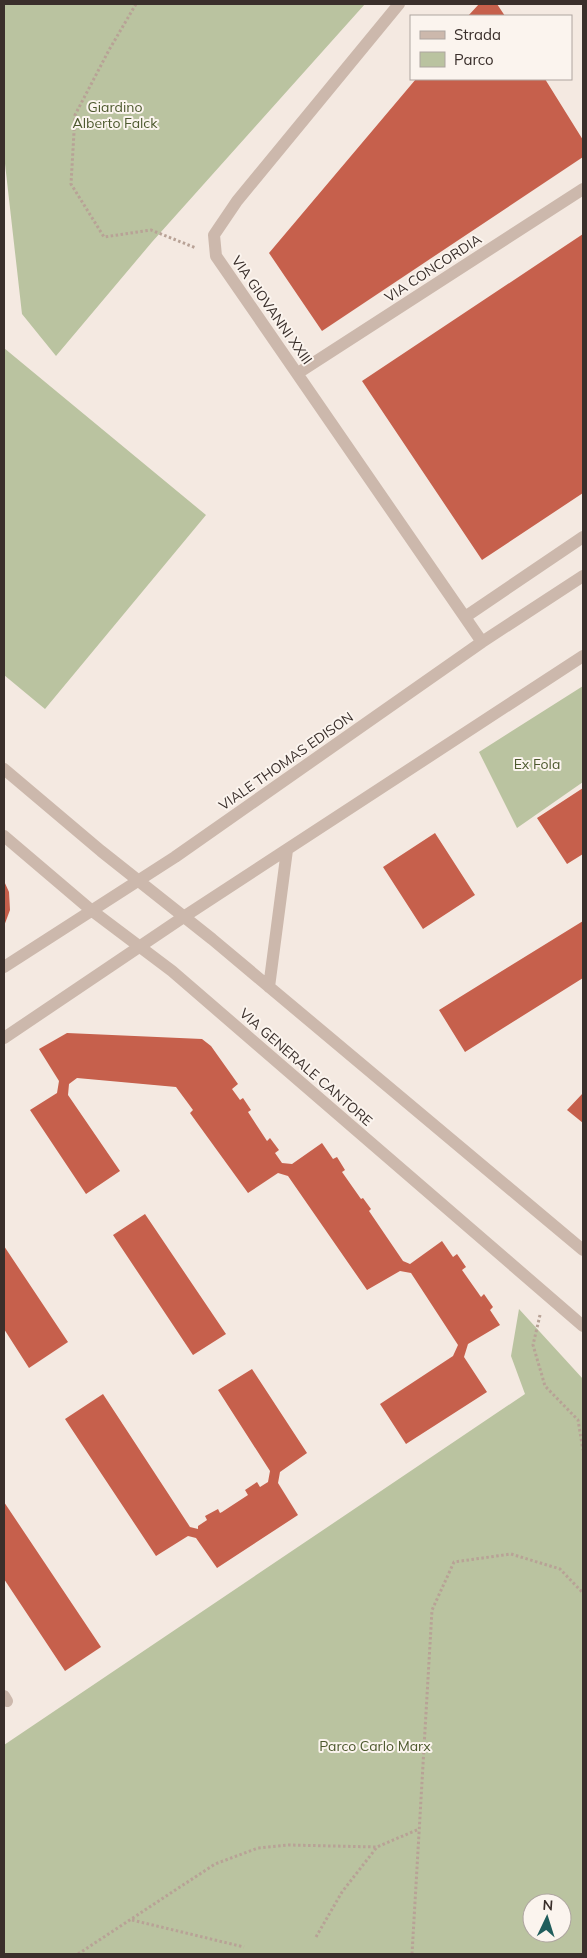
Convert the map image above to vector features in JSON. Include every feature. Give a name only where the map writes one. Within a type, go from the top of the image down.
[{"type":"street","name":"VIA GIOVANNI XXIII","points":[[399,4],[236,200],[214,235],[216,256],[482,642]]},
{"type":"street","name":"VIA CONCORDIA","points":[[298,373],[583,189]]},
{"type":"street","points":[[465,617],[583,537]]},
{"type":"street","name":"VIALE THOMAS EDISON","points":[[4,967],[175,857],[482,642],[583,576]]},
{"type":"street","points":[[4,1038],[142,947],[184,916],[583,656]]},
{"type":"street","points":[[4,769],[184,916],[583,1250]]},
{"type":"street","name":"VIA GENERALE CANTORE","points":[[4,836],[91,910],[142,947],[583,1326]]},
{"type":"street","points":[[269,987],[287,850]]},
{"type":"path","points":[[136,4],[109,50],[75,115],[71,184],[104,237],[152,230],[216,256]]},
{"type":"path","points":[[544,1294],[533,1345],[545,1386],[578,1420],[583,1450]]},
{"type":"path","points":[[412,1954],[432,1610],[454,1562],[511,1554],[560,1569],[583,1592]]},
{"type":"path","points":[[78,1954],[215,1864],[258,1848],[289,1845],[377,1847],[419,1829]]},
{"type":"path","points":[[316,1937],[342,1892],[377,1847]]},
{"type":"path","points":[[132,1920],[244,1947]]},
{"type":"green space","name":"Giardino Alberto Falck","points":[[4,4],[365,4],[152,242],[56,356],[22,314],[4,155]]},
{"type":"green space","points":[[4,348],[206,515],[45,709],[4,675]]},
{"type":"green space","name":"Ex Fola","points":[[583,686],[583,782],[517,828],[479,752]]},
{"type":"green space","name":"Parco Carlo Marx","points":[[519,1309],[583,1379],[583,1954],[4,1954],[4,1745],[525,1394],[511,1356]]},
{"type":"building","points":[[479,4],[497,4],[504,15],[469,15]]},
{"type":"building","points":[[415,80],[546,80],[583,140],[583,157],[322,331],[269,253]]},
{"type":"building","points":[[583,234],[583,493],[482,560],[362,381]]},
{"type":"building","points":[[583,788],[583,854],[567,864],[537,818]]},
{"type":"building","points":[[435,833],[475,895],[423,929],[383,867]]},
{"type":"building","points":[[4,881],[9,892],[10,910],[4,926]]},
{"type":"building","points":[[583,921],[583,978],[465,1052],[439,1010]]},
{"type":"building","points":[[67,1033],[202,1039],[211,1046],[238,1084],[232,1089],[240,1100],[243,1098],[251,1110],[248,1112],[267,1141],[270,1138],[279,1150],[275,1153],[282,1163],[292,1164],[322,1143],[333,1159],[337,1157],[345,1170],[342,1172],[361,1199],[363,1198],[371,1209],[369,1211],[403,1261],[410,1264],[442,1241],[453,1257],[457,1254],[466,1267],[462,1270],[481,1297],[484,1294],[493,1307],[490,1310],[500,1325],[468,1344],[464,1357],[487,1392],[406,1444],[380,1404],[453,1356],[458,1345],[411,1273],[400,1271],[367,1290],[288,1176],[278,1173],[248,1193],[190,1113],[193,1110],[176,1087],[77,1078],[69,1084],[68,1095],[120,1171],[86,1194],[30,1110],[57,1093],[59,1081],[39,1049]]},
{"type":"building","points":[[583,1093],[583,1123],[567,1110]]},
{"type":"building","points":[[145,1214],[226,1334],[193,1355],[113,1235]]},
{"type":"building","points":[[4,1246],[68,1342],[29,1368],[4,1329]]},
{"type":"building","points":[[252,1369],[307,1453],[280,1472],[278,1483],[298,1515],[217,1568],[196,1538],[188,1536],[156,1556],[65,1419],[103,1394],[190,1527],[198,1529],[198,1526],[207,1520],[205,1516],[218,1509],[220,1513],[248,1495],[245,1490],[257,1482],[260,1487],[268,1482],[270,1471],[218,1390]]},
{"type":"building","points":[[4,1502],[101,1647],[65,1671],[4,1579]]}]
